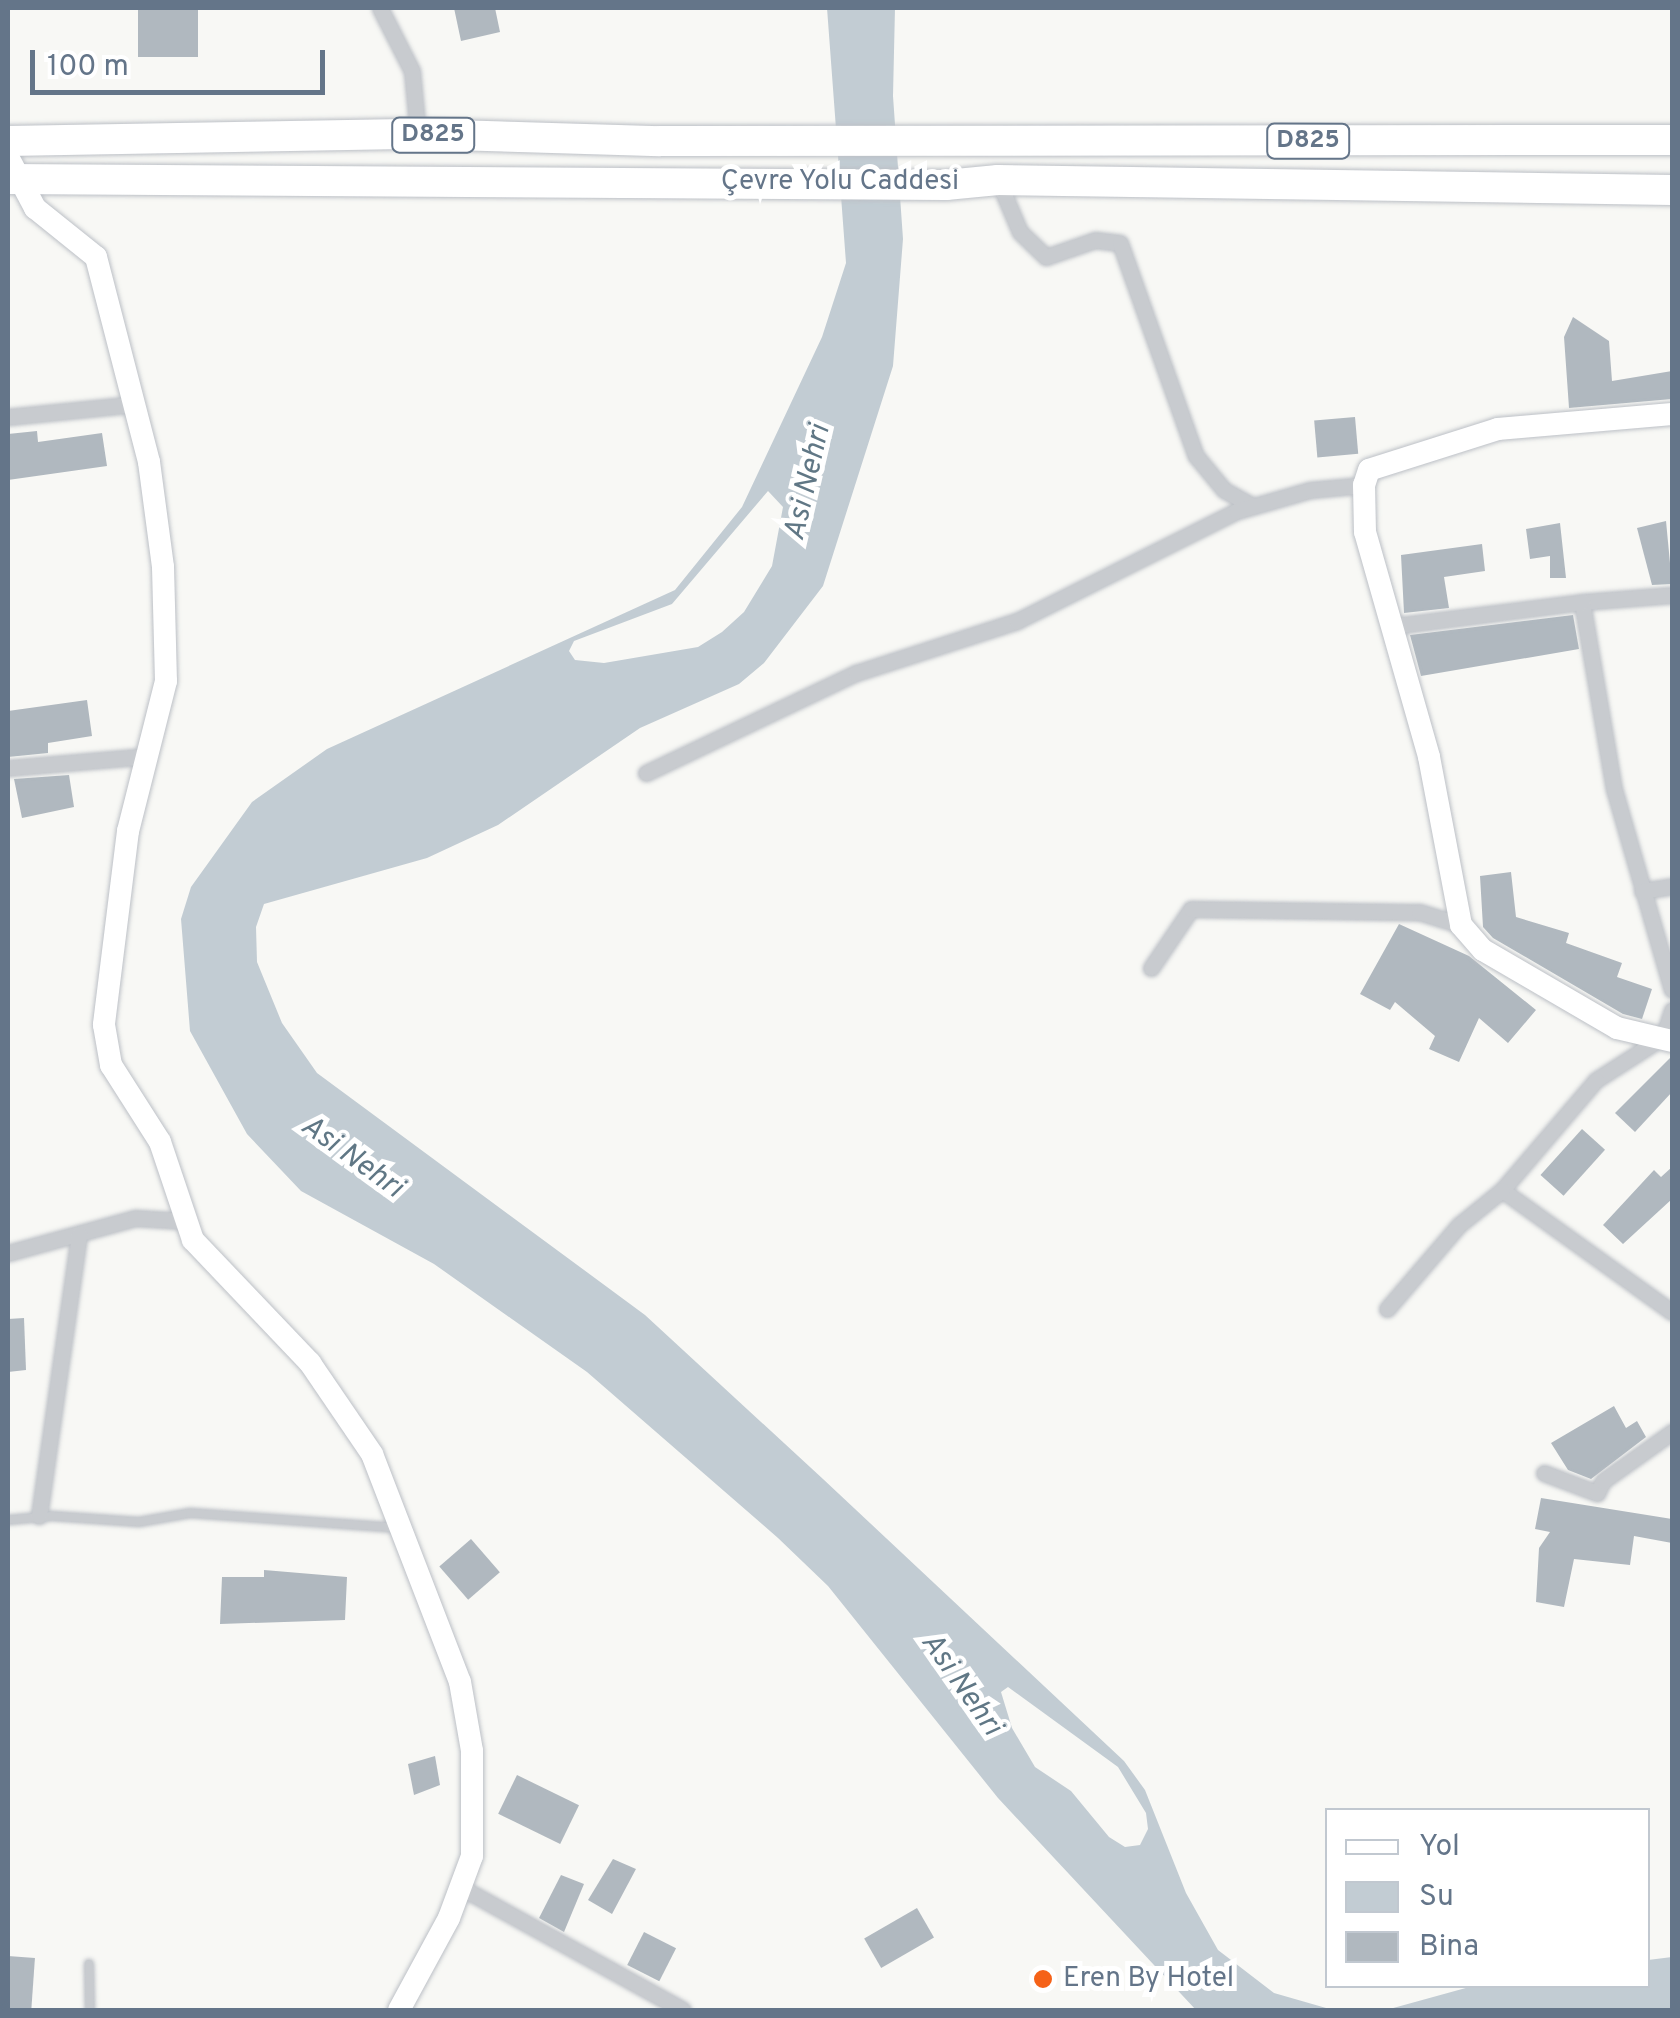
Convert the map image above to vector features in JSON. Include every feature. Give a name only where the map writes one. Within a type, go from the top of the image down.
[{"type":"highway","name":"Çevre Yolu Caddesi","points":[[8,141],[418,134],[660,141],[1672,140]]},
{"type":"highway","name":"Çevre Yolu Caddesi","points":[[10,171],[946,185],[998,180],[1672,190]]},
{"type":"street","points":[[380,8],[412,70],[418,134]]},
{"type":"street","points":[[10,171],[35,208],[96,256],[136,404],[167,609],[166,681],[128,831],[106,1045],[160,1142],[184,1221],[208,1258],[332,1389],[385,1478],[451,1654],[466,1716],[474,1835],[462,1888],[398,2010]]},
{"type":"street","points":[[998,180],[1020,232],[1046,256],[1095,240],[1120,243],[1196,456],[1224,490],[1253,506]]},
{"type":"street","points":[[8,417],[136,404]]},
{"type":"street","points":[[1461,926],[1429,757],[1365,532],[1364,485],[1369,470],[1498,430],[1672,414]]},
{"type":"street","points":[[646,773],[856,673],[1016,621],[1253,506],[1310,490],[1364,485]]},
{"type":"street","points":[[1393,626],[1672,595]]},
{"type":"street","points":[[1582,602],[1614,789],[1672,990]]},
{"type":"street","points":[[8,768],[149,756]]},
{"type":"street","points":[[1642,892],[1672,886]]},
{"type":"street","points":[[1151,968],[1190,909],[1419,912],[1461,926],[1483,950],[1618,1028],[1668,1039]]},
{"type":"street","points":[[1668,1039],[1672,1010]]},
{"type":"street","points":[[1387,1309],[1460,1225],[1502,1190],[1596,1080],[1668,1039]]},
{"type":"street","points":[[1502,1190],[1672,1312]]},
{"type":"street","points":[[8,1253],[135,1218],[184,1221]]},
{"type":"street","points":[[38,1516],[79,1234]]},
{"type":"street","points":[[1544,1473],[1597,1493],[1603,1481],[1672,1432]]},
{"type":"street","points":[[462,1888],[683,2010]]},
{"type":"lane","points":[[8,1520],[38,1516],[139,1522],[201,1513],[402,1528]]},
{"type":"lane","points":[[89,1964],[90,2010]]},
{"type":"water","name":"Asi Nehri","points":[[827,8],[895,8],[893,96],[903,239],[893,366],[823,586],[764,663],[739,684],[640,728],[498,825],[427,858],[264,904],[256,927],[257,962],[282,1023],[317,1073],[645,1315],[823,1479],[1124,1761],[1145,1790],[1186,1893],[1218,1950],[1274,1993],[1333,2010],[1196,2010],[998,1798],[828,1586],[587,1372],[434,1264],[301,1191],[247,1134],[190,1031],[181,919],[191,887],[252,802],[327,749],[675,590],[742,507],[822,337],[846,263]],"holes":[[[768,491],[783,507],[772,566],[744,612],[722,632],[698,647],[604,663],[575,660],[569,651],[574,641],[672,604]],[[1008,1687],[1118,1767],[1146,1813],[1148,1829],[1140,1845],[1125,1847],[1109,1837],[1071,1791],[1035,1767],[1012,1728],[1001,1692]]]},
{"type":"water","points":[[1672,1957],[1672,2010],[1386,2010],[1466,1988],[1650,1988],[1650,1960]]},
{"type":"building","points":[[138,8],[198,8],[198,57],[138,57]]},
{"type":"building","points":[[454,8],[495,8],[500,32],[461,41]]},
{"type":"building","points":[[1573,317],[1609,341],[1612,381],[1672,371],[1672,399],[1569,408],[1564,337]]},
{"type":"building","points":[[1355,417],[1358,454],[1317,457],[1314,421]]},
{"type":"building","points":[[37,431],[38,442],[102,433],[107,466],[8,480],[8,434]]},
{"type":"building","points":[[1666,521],[1672,584],[1652,585],[1637,528]]},
{"type":"building","points":[[1560,523],[1566,578],[1550,578],[1550,556],[1530,559],[1526,529]]},
{"type":"building","points":[[1482,544],[1485,571],[1444,577],[1449,608],[1404,613],[1401,555]]},
{"type":"building","points":[[1573,615],[1579,649],[1421,676],[1410,635]]},
{"type":"building","points":[[87,700],[92,736],[48,743],[48,753],[8,757],[8,711]]},
{"type":"building","points":[[69,775],[74,807],[22,818],[14,779]]},
{"type":"building","points":[[1511,872],[1516,917],[1569,933],[1566,943],[1622,963],[1617,977],[1652,989],[1642,1019],[1623,1014],[1493,938],[1483,927],[1480,876]]},
{"type":"building","points":[[1399,924],[1469,956],[1536,1010],[1508,1043],[1479,1018],[1459,1062],[1429,1049],[1435,1036],[1395,1002],[1390,1010],[1360,994]]},
{"type":"building","points":[[1672,1056],[1672,1092],[1635,1132],[1615,1113]]},
{"type":"building","points":[[1582,1129],[1605,1150],[1564,1196],[1541,1175]]},
{"type":"building","points":[[1672,1167],[1672,1199],[1623,1244],[1603,1225],[1654,1170],[1661,1177]]},
{"type":"building","points":[[24,1318],[26,1370],[8,1372],[8,1319]]},
{"type":"building","points":[[1614,1406],[1626,1428],[1637,1421],[1646,1437],[1591,1479],[1568,1470],[1551,1443]]},
{"type":"building","points":[[1541,1498],[1672,1519],[1672,1543],[1634,1536],[1630,1565],[1574,1559],[1564,1607],[1536,1602],[1539,1548],[1550,1532],[1535,1529]]},
{"type":"building","points":[[471,1539],[500,1572],[468,1600],[439,1567]]},
{"type":"building","points":[[264,1570],[347,1577],[345,1620],[220,1624],[222,1577],[264,1577]]},
{"type":"building","points":[[435,1756],[440,1785],[414,1795],[408,1764]]},
{"type":"building","points":[[517,1775],[579,1805],[560,1844],[498,1814]]},
{"type":"building","points":[[613,1859],[636,1869],[612,1914],[588,1900]]},
{"type":"building","points":[[561,1875],[584,1884],[564,1932],[539,1918]]},
{"type":"building","points":[[917,1908],[934,1937],[881,1968],[864,1938]]},
{"type":"building","points":[[644,1932],[676,1948],[659,1981],[627,1965]]},
{"type":"building","points":[[8,1956],[35,1958],[31,2010],[8,2008]]},
{"type":"place","name":"Eren By Hotel","points":[[1043,1979]]}]
